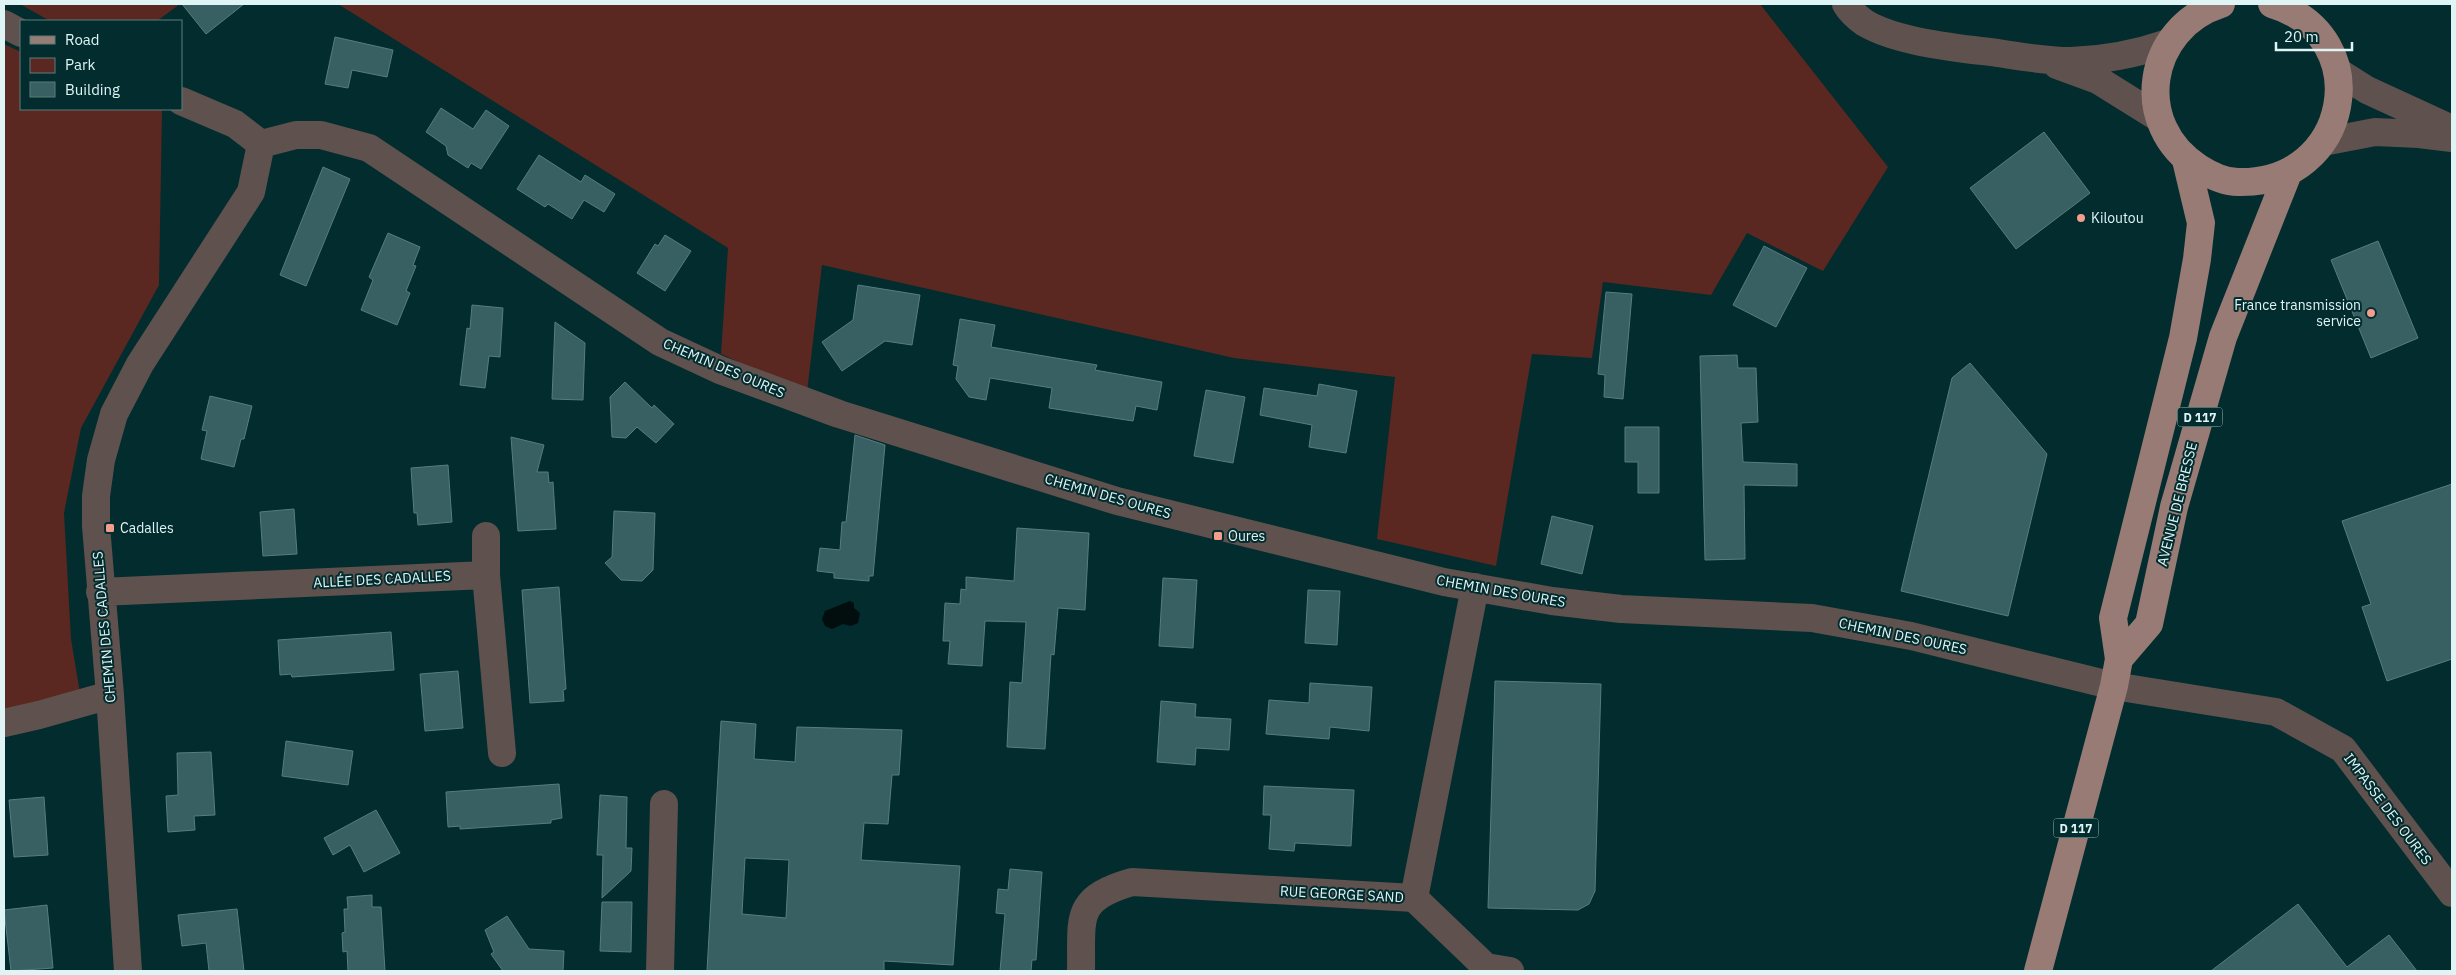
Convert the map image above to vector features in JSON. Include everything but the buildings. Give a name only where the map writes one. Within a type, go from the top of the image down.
[{"type":"main road","points":[[2221,4],[2206,9],[2184,23],[2168,43],[2158,66],[2154,92],[2158,118],[2169,140],[2186,160],[2208,174],[2235,182],[2262,182],[2288,173],[2308,160],[2323,142],[2334,120],[2337,104],[2337,71],[2311,15],[2272,4]]},
{"type":"main road","name":"AVENUE DE BRESSE","points":[[2038,971],[2114,686],[2119,659],[2112,618],[2183,338],[2197,259],[2201,223],[2186,160]]},
{"type":"main road","name":"AVENUE DE BRESSE","points":[[2119,659],[2148,624],[2174,507],[2223,337],[2288,173]]},
{"type":"street","points":[[1846,4],[1864,22],[1887,32],[1940,45],[2027,57],[2070,61],[2136,54],[2168,43]]},
{"type":"street","points":[[4,24],[20,32]]},
{"type":"street","points":[[2027,57],[2098,80],[2158,118]]},
{"type":"street","points":[[2337,71],[2367,90],[2452,129]]},
{"type":"street","points":[[182,101],[235,124],[261,144]]},
{"type":"street","points":[[2323,142],[2375,132],[2452,138]]},
{"type":"street","name":"CHEMIN DES OURES","points":[[261,144],[296,135],[321,135],[369,148],[660,342],[720,370],[839,414],[1117,501],[1435,580],[1475,588],[1552,601],[1621,609],[1812,618],[1911,636],[2114,686]]},
{"type":"street","name":"CHEMIN DES CADALLES","points":[[128,971],[110,696],[100,592],[96,496],[101,460],[114,414],[140,364],[251,192],[261,144]]},
{"type":"street","points":[[486,536],[486,575],[502,753]]},
{"type":"street","name":"ALLÉE DES CADALLES","points":[[100,592],[486,575]]},
{"type":"street","name":"RUE GEORGE SAND","points":[[1081,971],[1082,918],[1095,897],[1113,887],[1132,882],[1414,898],[1475,588]]},
{"type":"street","name":"IMPASSE DES OURES","points":[[2114,686],[2276,712],[2343,749],[2452,893]]},
{"type":"street","points":[[4,723],[39,716],[110,696]]},
{"type":"street","points":[[660,971],[664,804]]},
{"type":"street","points":[[1414,898],[1486,967],[1510,971]]},
{"type":"green space","points":[[20,4],[180,4],[158,20],[48,20]]},
{"type":"green space","points":[[338,4],[1760,4],[1888,167],[1823,271],[1747,233],[1711,295],[1603,282],[1592,358],[1532,354],[1496,566],[1377,539],[1395,377],[1234,358],[822,265],[807,392],[721,354],[728,248]]},
{"type":"green space","points":[[4,44],[20,52],[20,110],[162,110],[159,285],[81,428],[64,513],[71,639],[80,693],[4,713]]},
{"type":"shaded area","points":[[850,601],[854,603],[854,608],[860,613],[858,623],[851,626],[843,624],[832,629],[825,626],[822,619],[825,611]]},
{"type":"place","name":"Kiloutou","points":[[2081,218]]},
{"type":"place","name":"France transmission service","points":[[2371,313]]},
{"type":"place","name":"Cadalles","points":[[110,528]]},
{"type":"place","name":"Oures","points":[[1218,536]]}]
